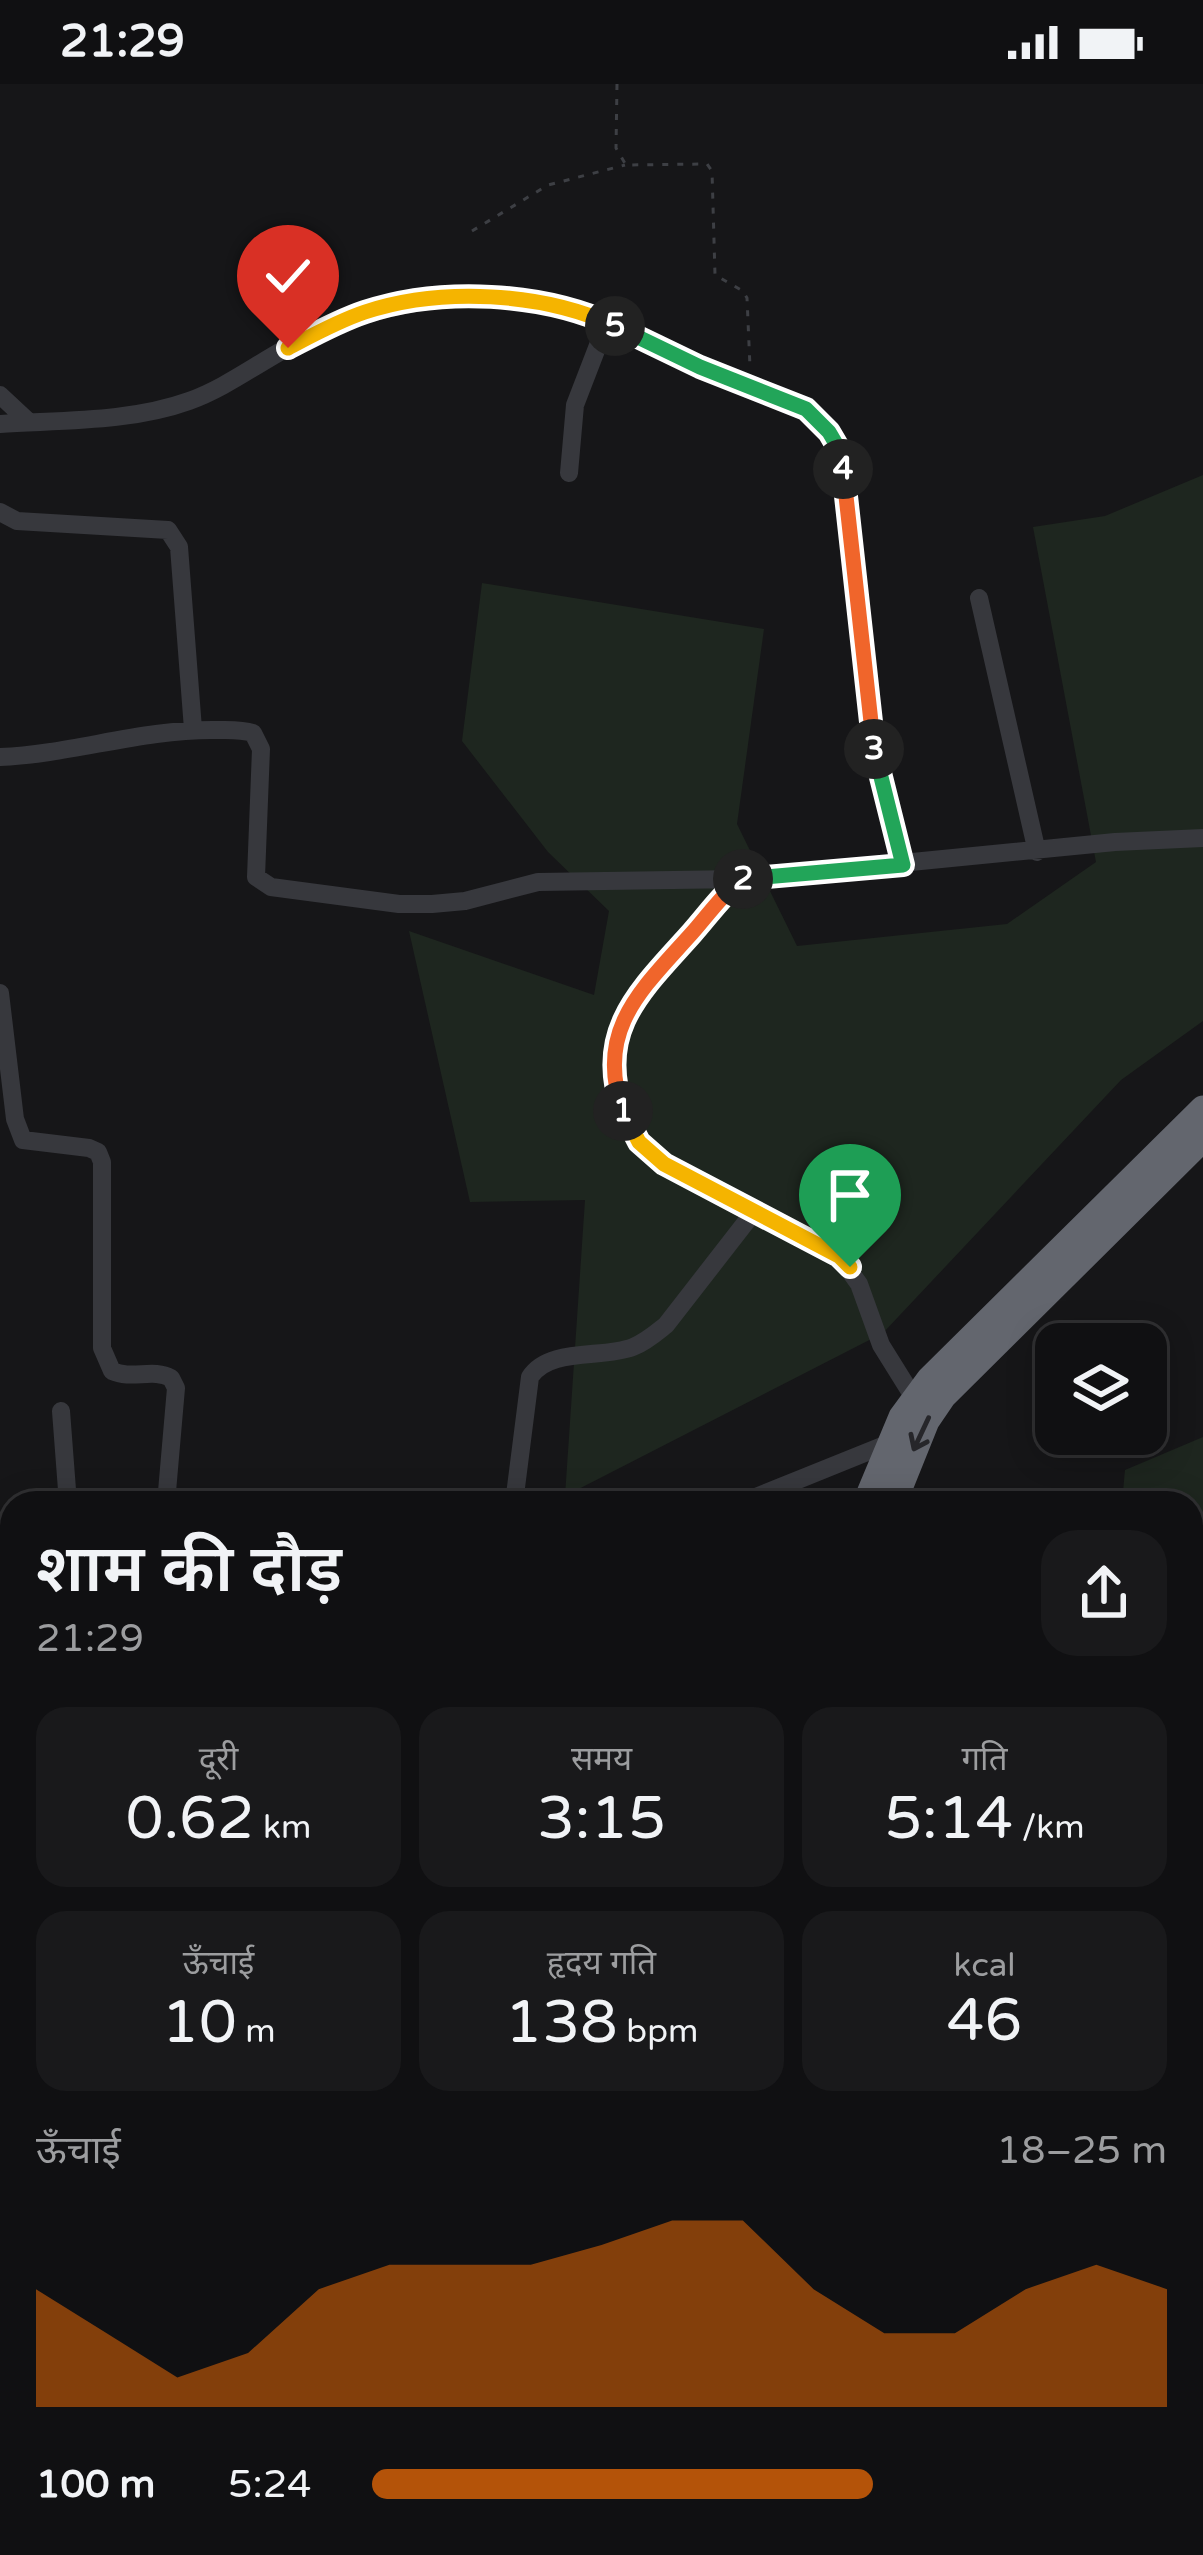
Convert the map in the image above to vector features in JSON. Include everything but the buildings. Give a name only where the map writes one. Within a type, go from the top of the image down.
[{"type":"highway","points":[[871,1491],[914,1398],[1203,1109]]},
{"type":"highway","points":[[898,1491],[926,1421],[943,1396],[1203,1138]]},
{"type":"street","points":[[0,424],[167,409],[196,399],[327,327],[395,304],[491,298],[563,308],[607,322],[806,409],[839,449],[876,765],[903,865]]},
{"type":"street","points":[[569,473],[575,405],[607,322]]},
{"type":"street","points":[[0,395],[29,422]]},
{"type":"street","points":[[0,512],[16,521],[168,530],[178,548],[194,730]]},
{"type":"street","points":[[979,598],[1037,852]]},
{"type":"street","points":[[0,757],[194,730],[245,730],[259,740],[256,878],[271,887],[416,904],[465,901],[538,882],[740,879],[1114,842],[1203,838]]},
{"type":"street","points":[[740,879],[626,1010],[616,1038],[616,1094],[639,1142],[664,1164],[839,1256],[850,1267],[881,1345],[914,1398]]},
{"type":"street","points":[[0,993],[15,1119],[23,1140],[88,1148],[98,1152],[102,1162],[102,1348],[112,1371],[124,1376],[163,1374],[176,1388],[167,1491]]},
{"type":"street","points":[[516,1491],[530,1377],[536,1368],[628,1349],[652,1336],[753,1213]]},
{"type":"street","points":[[61,1411],[67,1491]]},
{"type":"street","points":[[771,1491],[892,1442]]},
{"type":"path","points":[[617,84],[616,148],[626,165]]},
{"type":"path","points":[[472,231],[548,185],[626,165],[707,164],[712,171],[715,275],[747,298],[750,387]]},
{"type":"shaded area","points":[[1203,475],[1203,1021],[1121,1080],[883,1333],[575,1491],[565,1491],[585,1200],[470,1202],[409,931],[594,995],[609,911],[548,852],[462,741],[482,583],[764,629],[737,824],[797,946],[1007,924],[1096,862],[1033,527],[1105,516]]},
{"type":"shaded area","points":[[1203,1437],[1203,1491],[1123,1491],[1125,1470]]},
{"type":"route","points":[[288,348],[327,327],[395,304],[458,298],[524,301],[607,322],[700,367],[806,409],[829,432],[843,465],[876,765],[903,865],[740,879],[626,1010],[613,1065],[626,1122],[639,1142],[664,1164],[839,1256],[850,1267]]}]
